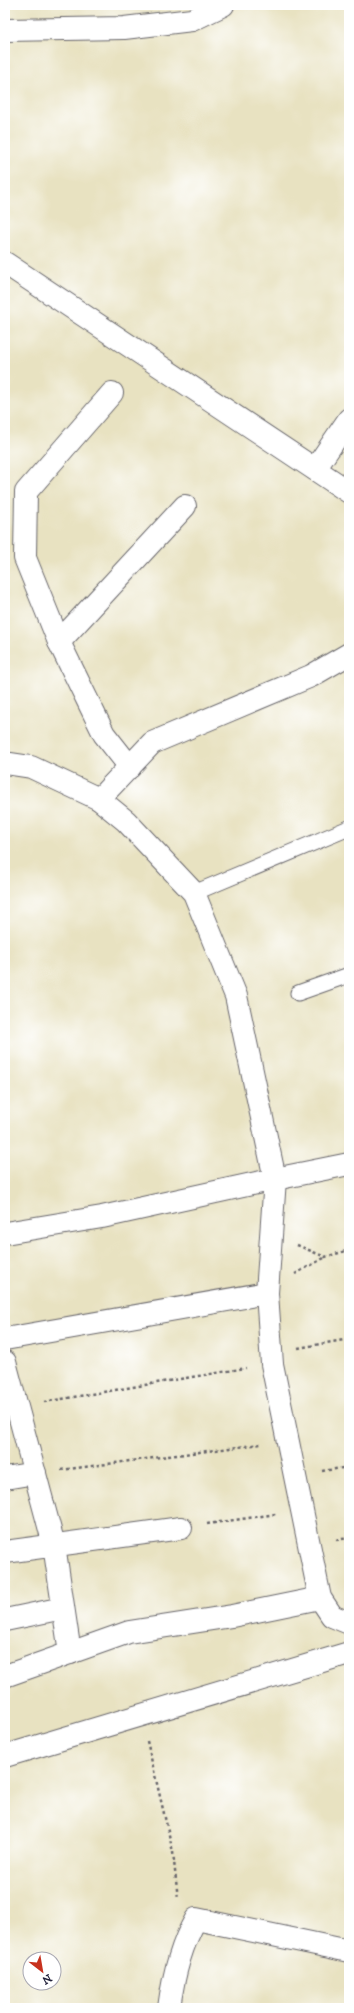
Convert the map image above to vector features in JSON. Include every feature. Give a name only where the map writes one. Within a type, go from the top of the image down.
[{"type":"street","points":[[5,30],[124,28],[192,20],[223,5]]},
{"type":"street","points":[[5,263],[349,492]]},
{"type":"street","points":[[112,393],[26,492],[25,558],[59,642],[104,734],[130,768]]},
{"type":"street","points":[[315,469],[349,419]]},
{"type":"street","points":[[59,642],[185,506]]},
{"type":"street","points":[[99,799],[130,768],[152,743],[311,676],[349,654]]},
{"type":"street","points":[[5,762],[31,767],[99,799],[126,821],[194,893],[236,996],[275,1179],[267,1293],[272,1358],[320,1598],[332,1616],[349,1623]]},
{"type":"street","points":[[5,1232],[102,1217],[349,1164]]},
{"type":"street","points":[[5,1339],[267,1293]]},
{"type":"street","points":[[5,1362],[54,1545],[70,1653]]},
{"type":"street","points":[[5,1478],[35,1473]]},
{"type":"street","points":[[5,1552],[181,1528]]},
{"type":"street","points":[[5,1676],[129,1632],[232,1616],[320,1598]]},
{"type":"street","points":[[5,1620],[63,1608]]},
{"type":"street","points":[[5,1756],[349,1654]]},
{"type":"street","points":[[168,2008],[171,1988],[187,1934],[196,1919],[349,1951]]},
{"type":"lane","points":[[194,893],[349,828]]},
{"type":"lane","points":[[298,993],[349,975]]},
{"type":"path","points":[[271,1226],[288,1241],[325,1258],[349,1250]]},
{"type":"path","points":[[17,1407],[272,1358],[349,1339]]},
{"type":"path","points":[[35,1473],[289,1441]]},
{"type":"path","points":[[181,1528],[302,1511]]},
{"type":"path","points":[[141,1716],[172,1852],[180,1913],[191,1928]]}]
